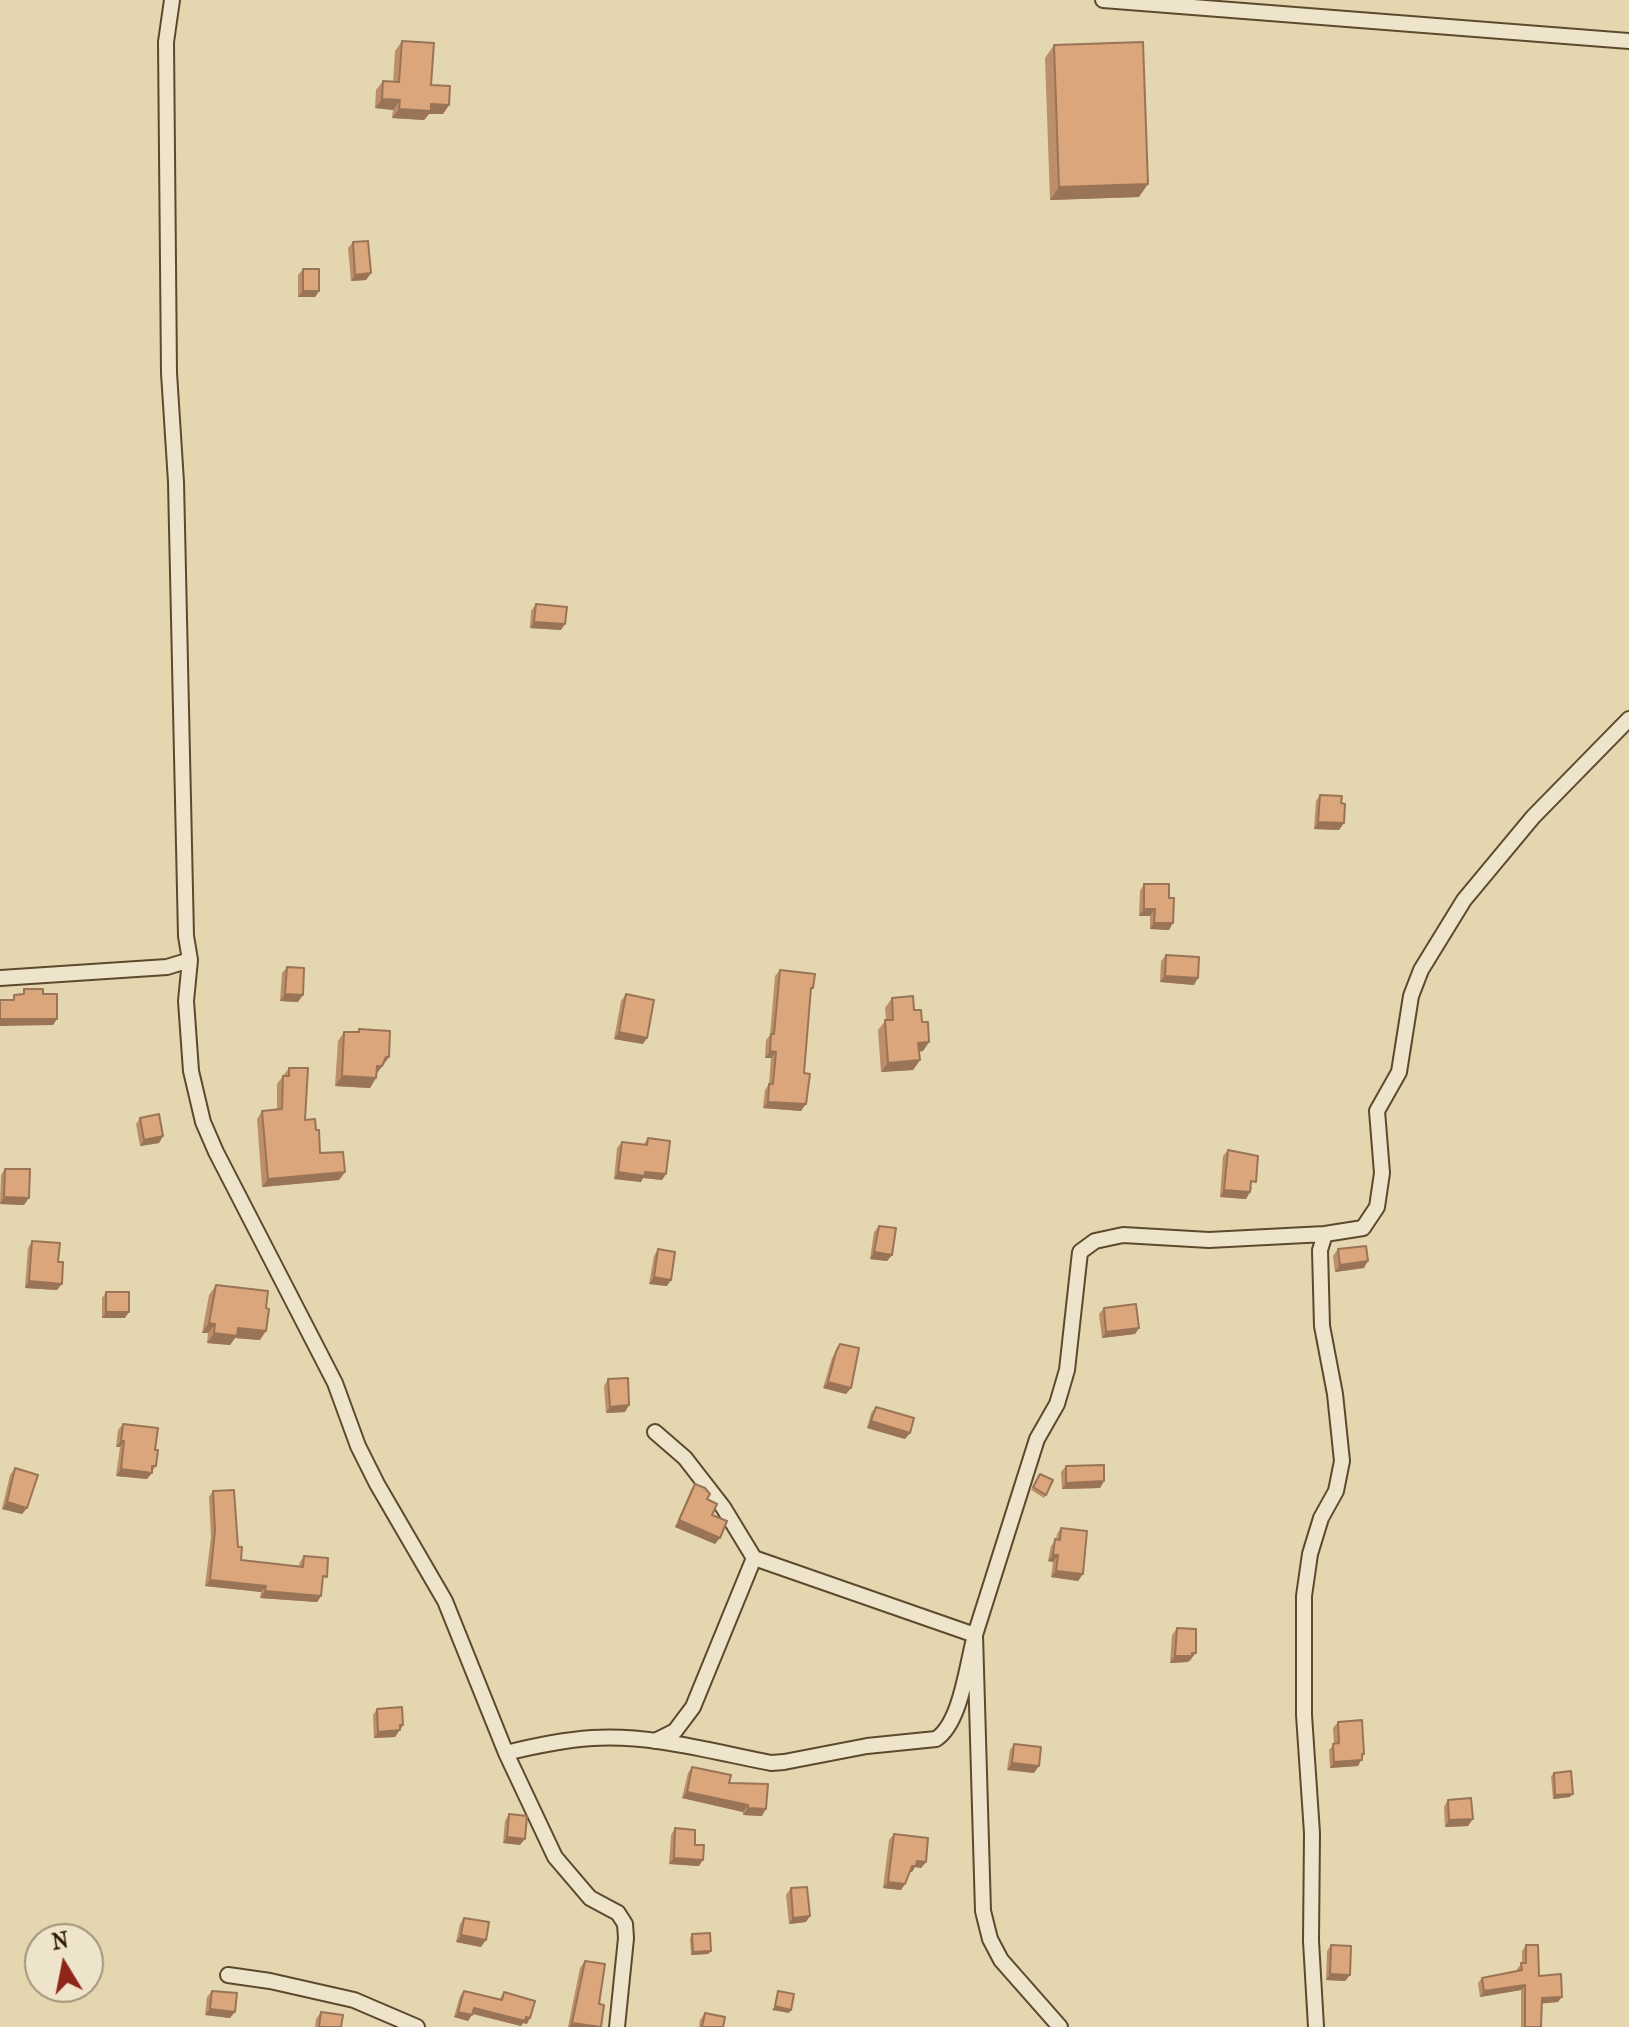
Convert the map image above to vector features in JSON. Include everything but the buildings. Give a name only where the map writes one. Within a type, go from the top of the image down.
[{"type":"street","points":[[172,0],[166,42],[169,373],[176,482],[186,936],[190,960],[186,1001],[187,1042],[191,1071],[203,1122],[283,1286],[335,1383],[358,1446],[445,1601],[506,1753],[555,1857],[590,1898],[618,1913],[625,1924],[617,2027]]},
{"type":"street","points":[[1103,0],[1629,41]]},
{"type":"street","points":[[506,1753],[542,1744],[595,1738],[655,1741],[771,1763],[867,1746],[936,1739],[943,1734],[953,1721],[975,1635],[1037,1439],[1057,1404],[1067,1370],[1080,1252],[1095,1241],[1123,1235],[1209,1240],[1325,1234],[1363,1228],[1377,1207],[1382,1173],[1377,1111],[1399,1072],[1411,996],[1421,970],[1464,900],[1533,817],[1629,719]]},
{"type":"street","points":[[0,978],[167,967],[190,960]]},
{"type":"street","points":[[1316,2027],[1311,1941],[1311,1792],[1304,1715],[1304,1596],[1310,1554],[1321,1518],[1336,1491],[1342,1461],[1335,1394],[1322,1326],[1320,1250],[1325,1234]]},
{"type":"street","points":[[655,1432],[685,1458],[723,1507],[754,1558],[975,1635]]},
{"type":"street","points":[[655,1741],[675,1731],[693,1707],[754,1558]]},
{"type":"street","points":[[975,1635],[983,1911],[990,1939],[1001,1960],[1060,2027]]},
{"type":"street","points":[[228,1975],[354,2000],[417,2027]]}]
